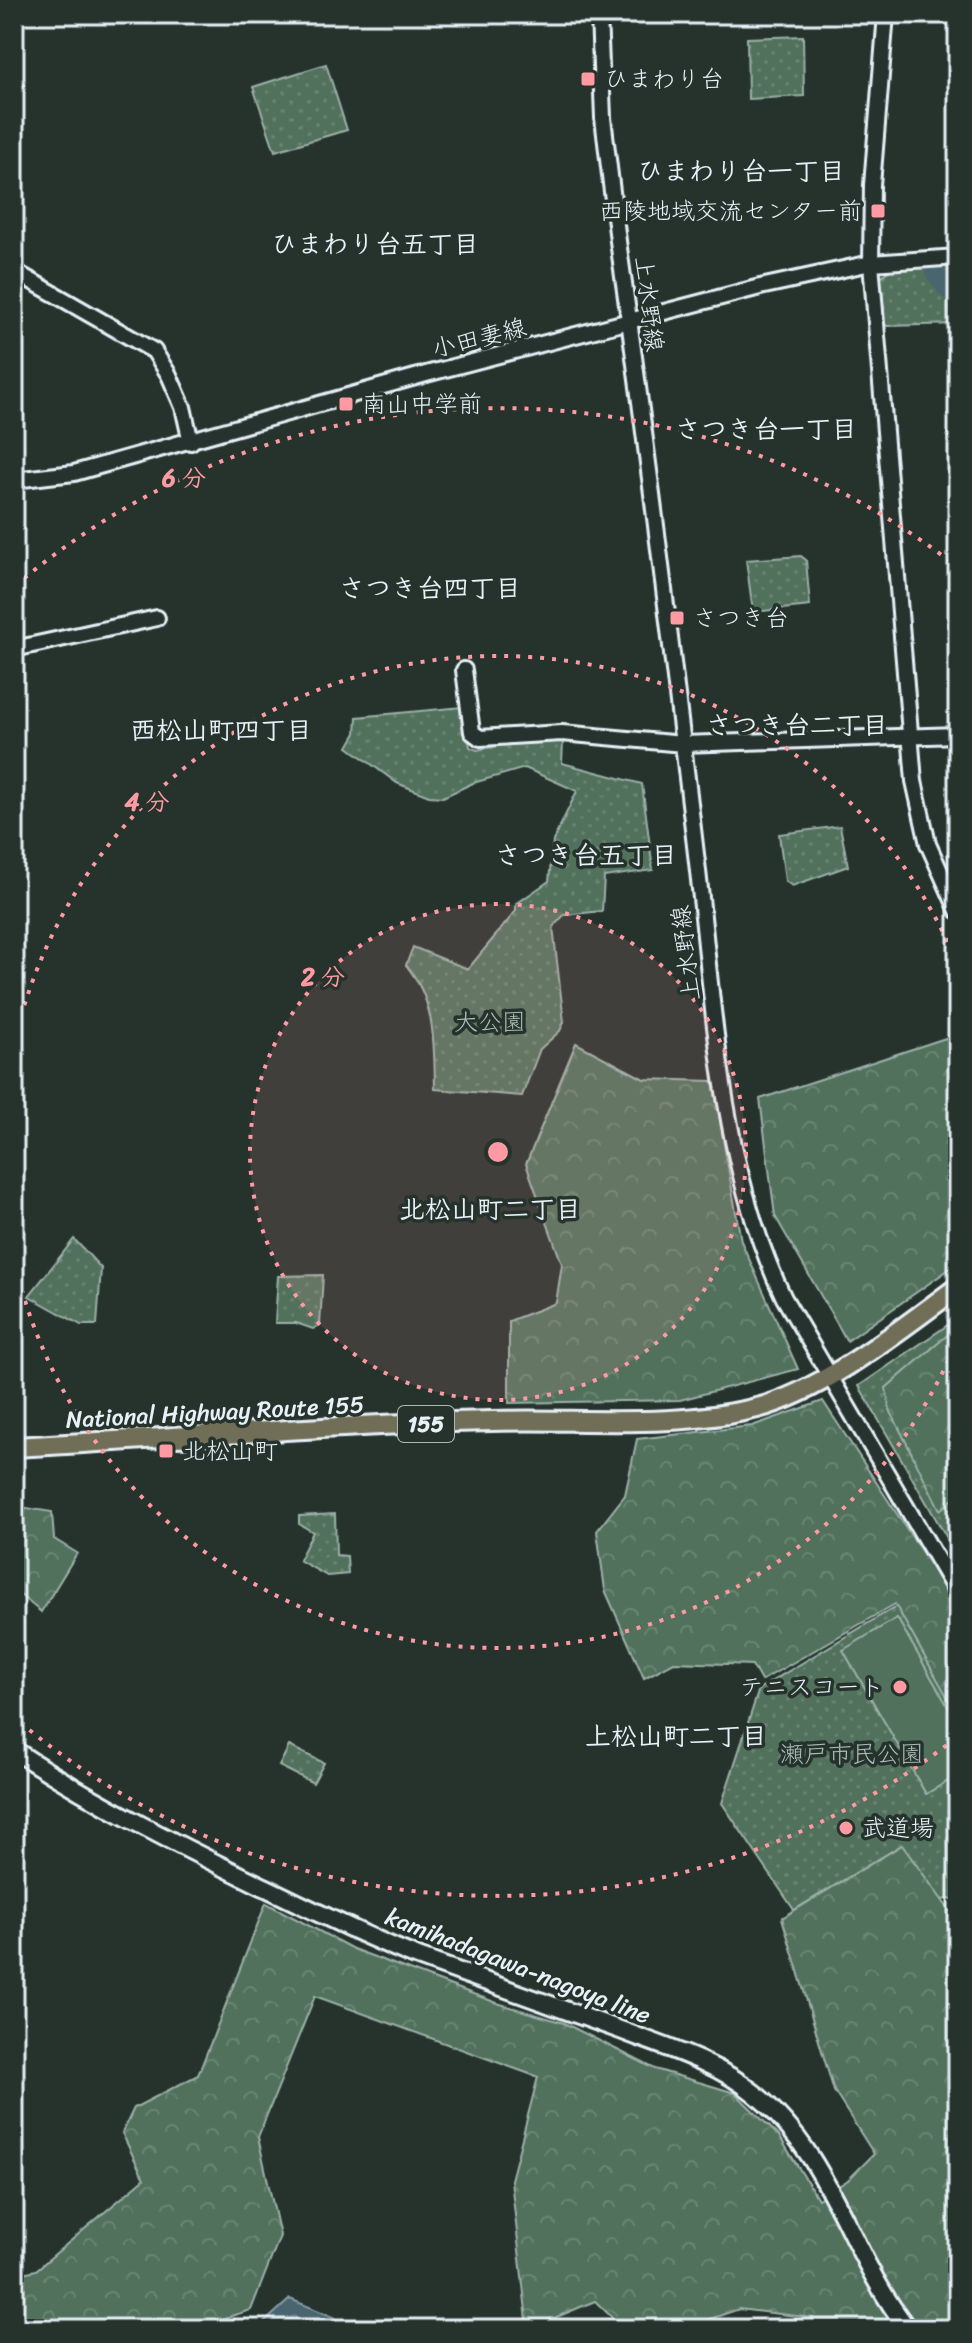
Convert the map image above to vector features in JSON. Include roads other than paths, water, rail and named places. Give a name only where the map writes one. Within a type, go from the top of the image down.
[{"type":"highway","name":"National Highway Route 155","points":[[14,1447],[491,1421],[717,1415],[758,1408],[799,1393],[864,1355],[958,1287]]},
{"type":"main road","name":"kamihadagawa-nagoya line","points":[[14,1750],[91,1799],[324,1917],[414,1955],[642,2039],[729,2075],[755,2094],[804,2147],[830,2186],[892,2308],[908,2329]]},
{"type":"street","name":"上水野線","points":[[599,14],[603,118],[722,1062],[747,1206],[764,1257],[784,1298],[958,1595]]},
{"type":"street","points":[[886,14],[872,185],[871,263],[909,737],[920,815],[928,844],[958,911]]},
{"type":"street","name":"小田妻線","points":[[14,480],[74,473],[413,378],[760,287],[871,263],[958,257]]},
{"type":"street","points":[[14,271],[154,351],[183,407],[191,442]]},
{"type":"street","points":[[14,649],[157,618]]},
{"type":"street","points":[[464,670],[472,732],[480,738],[562,733],[683,744],[958,735]]},
{"type":"water","points":[[290,2299],[334,2317],[348,2329],[257,2329]]},
{"type":"waterway","points":[[934,273],[948,290],[958,293]]},
{"type":"waterway","points":[[954,1316],[958,1313]]},
{"type":"place","name":"ひまわり台","points":[[588,79]]},
{"type":"place","name":"西陵地域交流センター前","points":[[878,211]]},
{"type":"place","name":"南山中学前","points":[[346,404]]},
{"type":"place","name":"さつき台","points":[[677,618]]},
{"type":"place","name":"北松山町","points":[[166,1451]]},
{"type":"place","name":"テニスコート","points":[[900,1687]]},
{"type":"place","name":"武道場","points":[[846,1828]]},
{"type":"district","name":"ひまわり台一丁目","points":[[741,171]]},
{"type":"district","name":"ひまわり台五丁目","points":[[375,244]]},
{"type":"district","name":"さつき台一丁目","points":[[766,429]]},
{"type":"district","name":"さつき台四丁目","points":[[430,588]]},
{"type":"district","name":"さつき台二丁目","points":[[797,725]]},
{"type":"district","name":"西松山町四丁目","points":[[221,730]]},
{"type":"district","name":"さつき台五丁目","points":[[586,855]]},
{"type":"district","name":"北松山町二丁目","points":[[490,1209]]},
{"type":"district","name":"上松山町二丁目","points":[[676,1736]]},
{"type":"park label","name":"大公園","points":[[490,1022]]},
{"type":"park label","name":"瀬戸市民公園","points":[[852,1754]]}]
